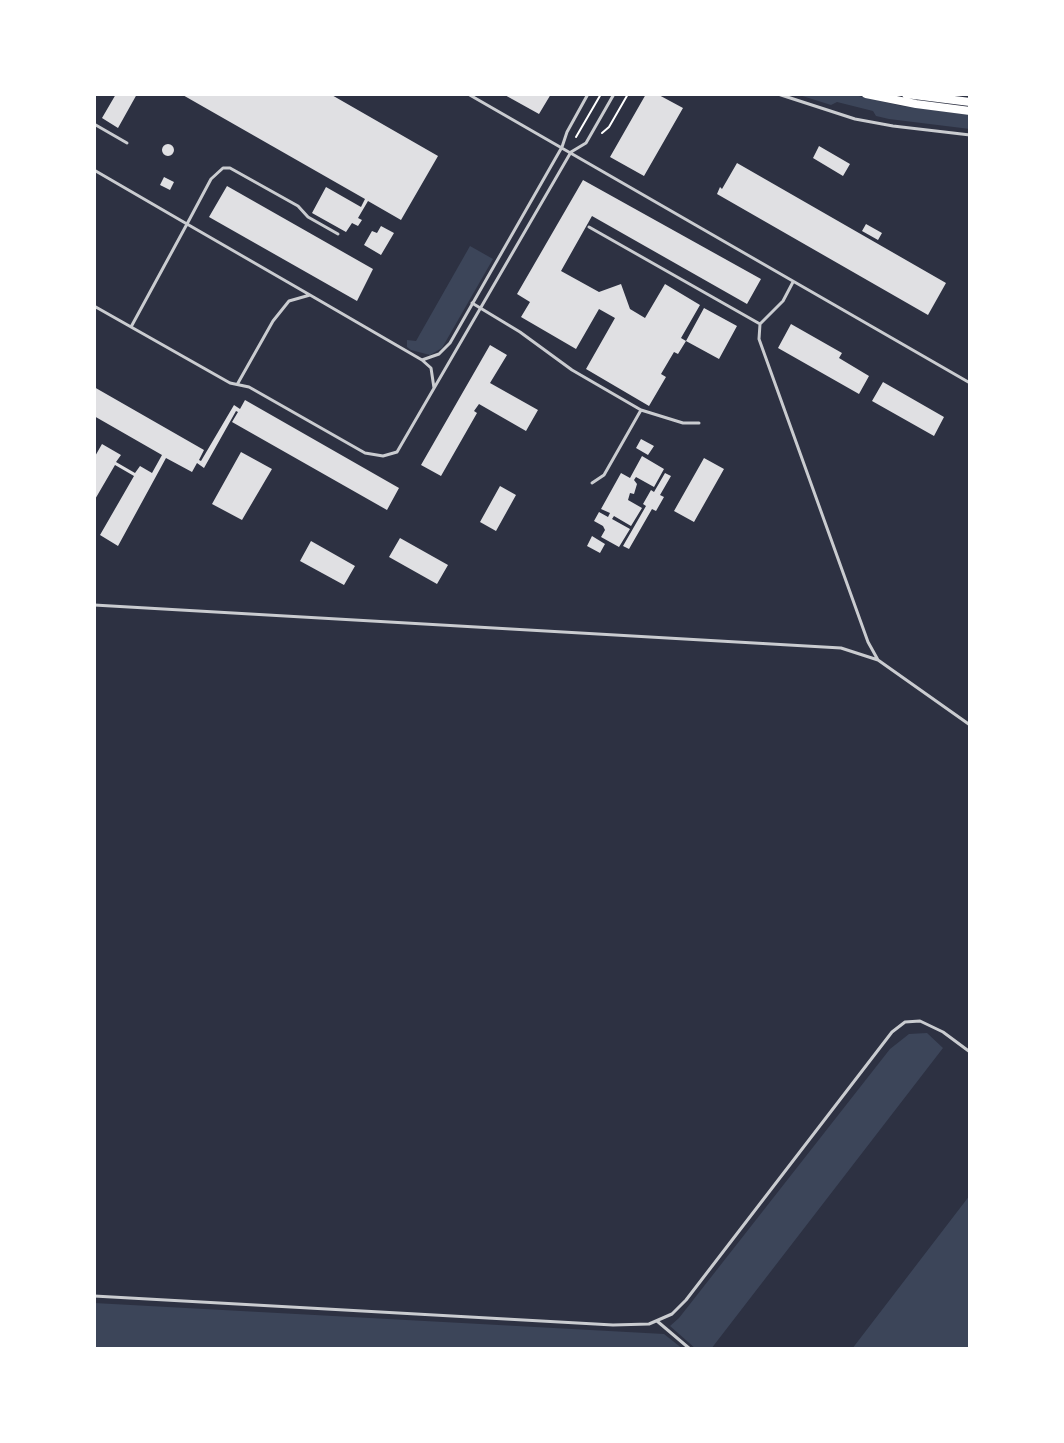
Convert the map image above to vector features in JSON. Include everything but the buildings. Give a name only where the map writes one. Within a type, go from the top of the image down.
[{"type":"main road","points":[[866,94],[906,103],[970,111]]},
{"type":"main road","points":[[906,94],[970,102]]},
{"type":"lane","points":[[468,94],[970,383]]},
{"type":"lane","points":[[422,360],[445,350],[562,147],[588,94]]},
{"type":"lane","points":[[94,306],[230,383],[249,387],[365,453],[383,456],[397,452],[571,152],[586,143],[614,94]]},
{"type":"lane","points":[[778,94],[855,119],[970,135]]},
{"type":"lane","points":[[94,124],[127,143]]},
{"type":"lane","points":[[131,327],[211,179],[223,168],[230,168],[298,206],[308,217],[338,234]]},
{"type":"lane","points":[[94,170],[422,360],[433,374],[434,391]]},
{"type":"lane","points":[[589,227],[760,324]]},
{"type":"lane","points":[[793,282],[783,301],[760,324],[759,339],[868,642],[878,660]]},
{"type":"lane","points":[[237,384],[273,321],[289,301],[310,295]]},
{"type":"lane","points":[[472,303],[520,332],[572,370],[641,410],[683,423],[699,423]]},
{"type":"lane","points":[[592,483],[604,475],[641,410]]},
{"type":"lane","points":[[94,605],[841,648],[878,660],[970,725]]},
{"type":"lane","points":[[94,1296],[613,1325],[657,1321],[672,1314],[686,1300],[892,1032],[905,1022],[920,1021],[943,1032],[970,1052]]},
{"type":"lane","points":[[657,1321],[690,1349]]},
{"type":"path","points":[[576,137],[601,94]]},
{"type":"shaded area","points":[[796,94],[850,94],[902,106],[970,115],[970,129],[889,119],[876,116],[873,111],[837,102],[831,105]]},
{"type":"shaded area","points":[[470,246],[493,259],[442,348],[430,355],[411,350],[407,347],[407,340],[416,341]]},
{"type":"shaded area","points":[[927,1033],[943,1048],[711,1349],[696,1349],[670,1326],[890,1049],[909,1034]]},
{"type":"shaded area","points":[[970,1195],[970,1349],[852,1349]]},
{"type":"shaded area","points":[[94,1303],[664,1334],[683,1349],[94,1349]]}]
